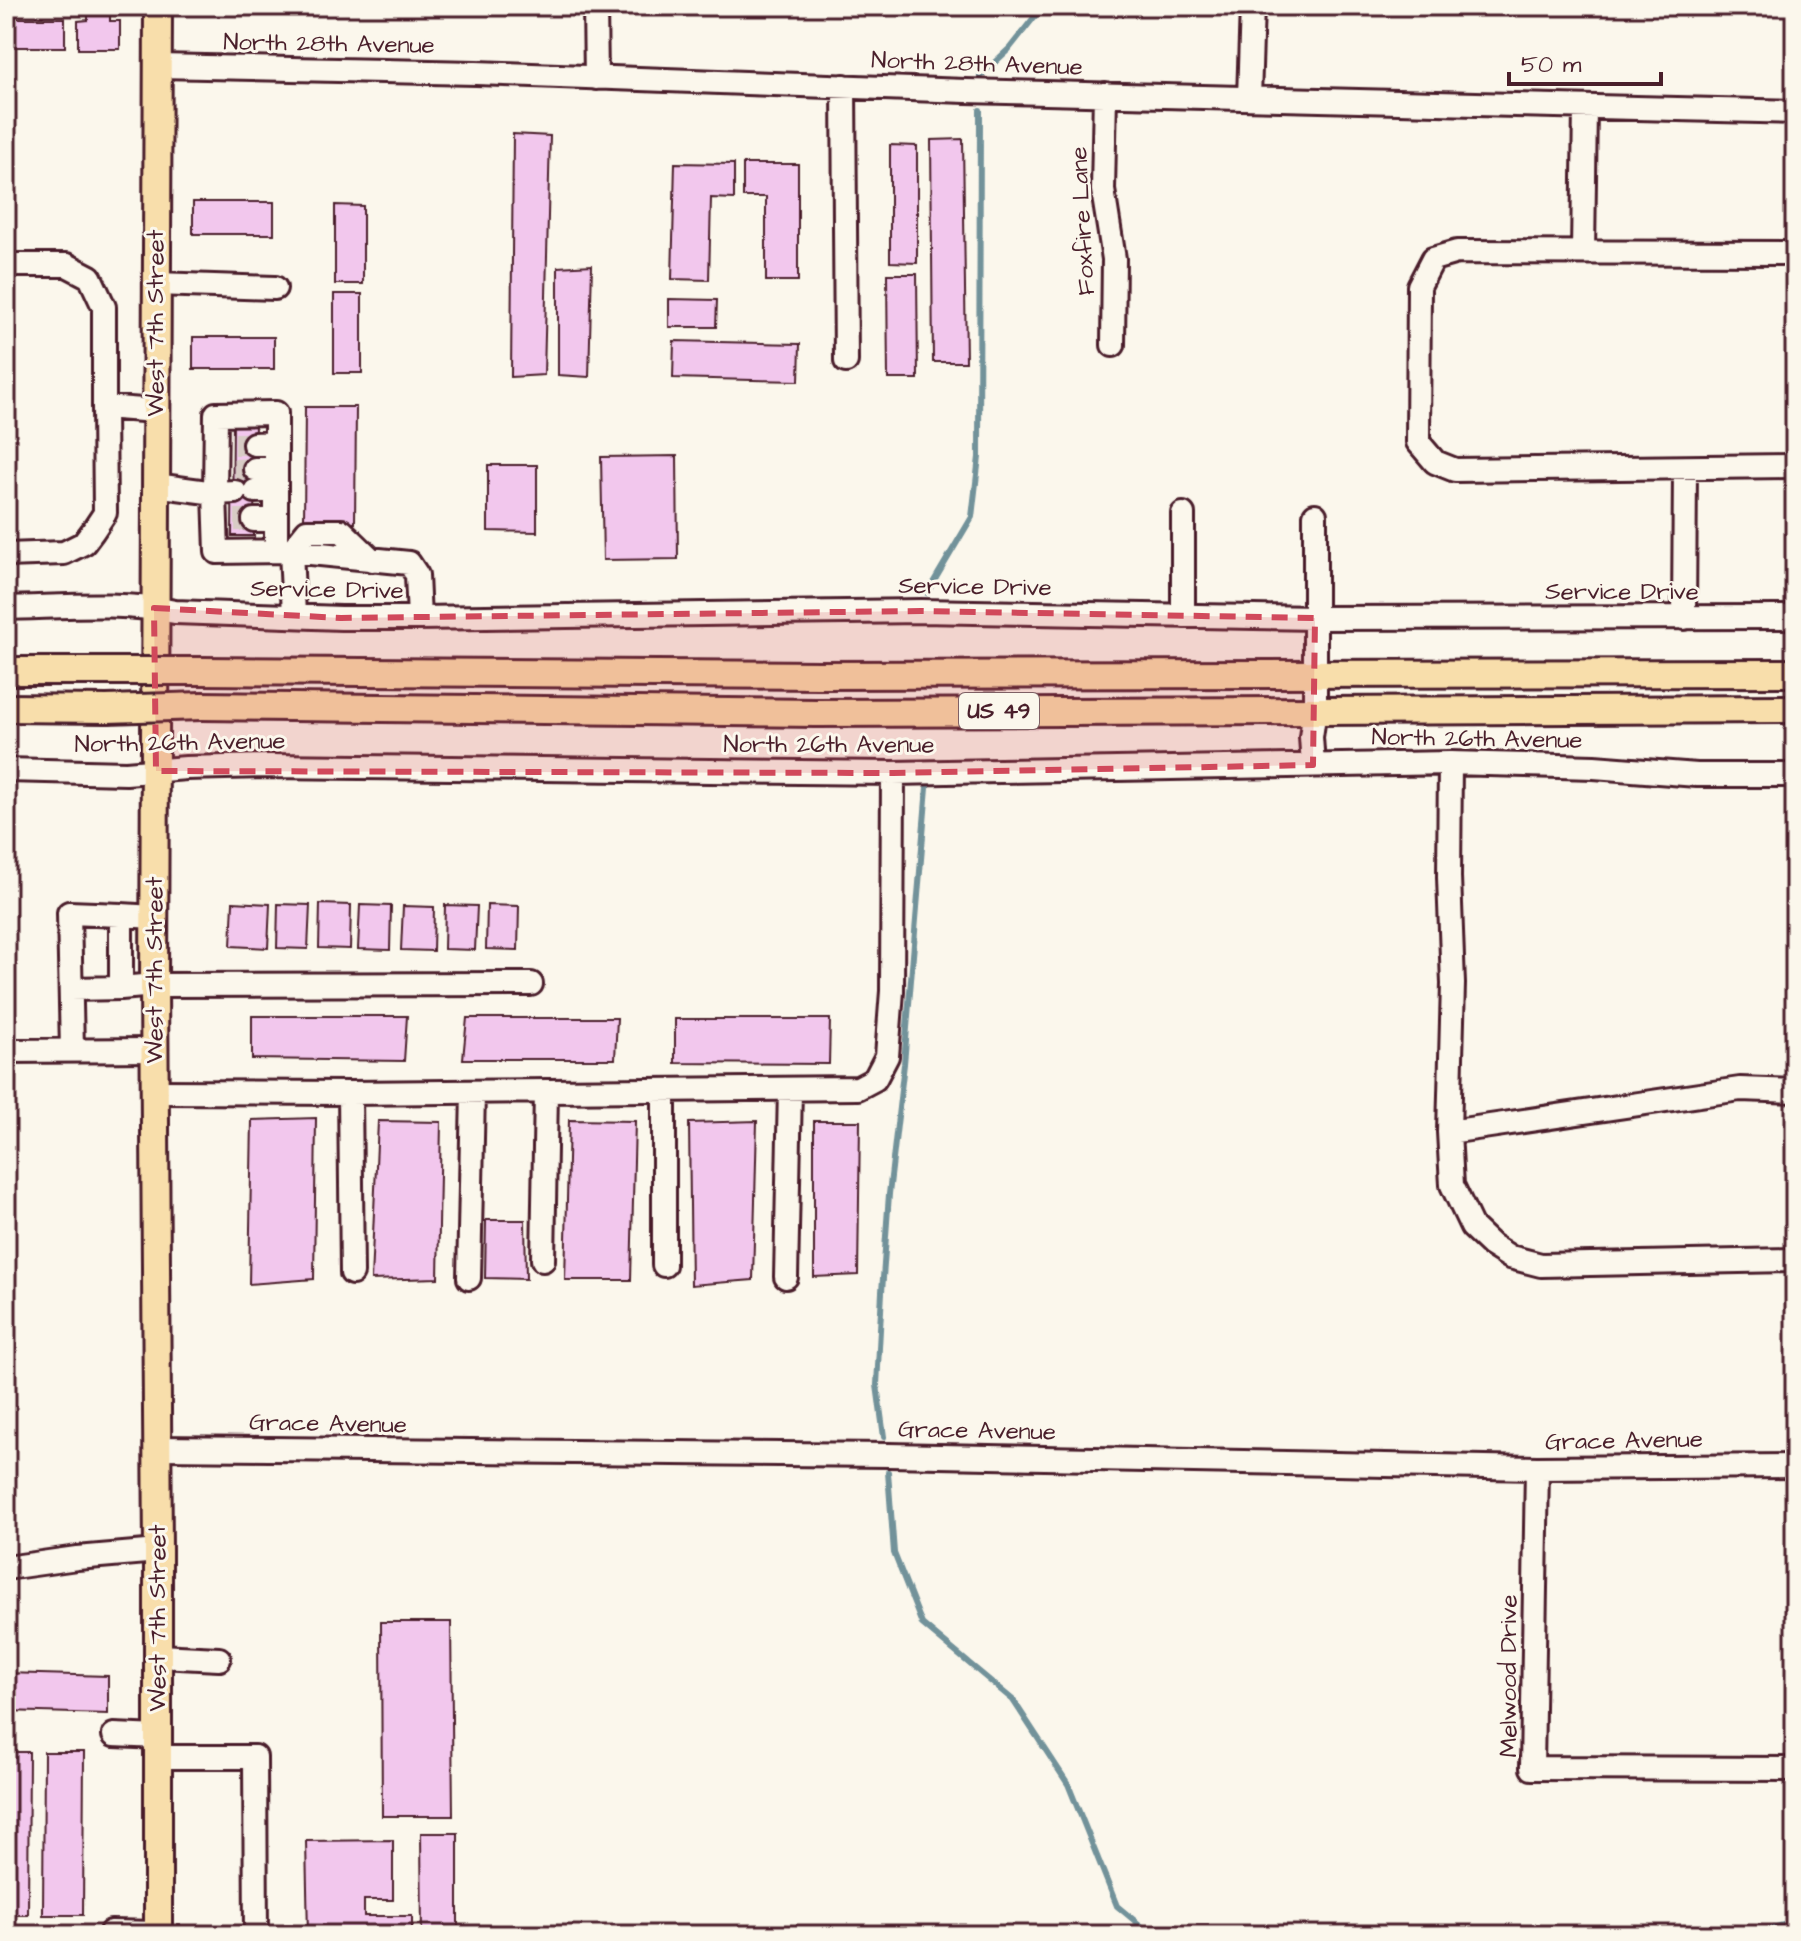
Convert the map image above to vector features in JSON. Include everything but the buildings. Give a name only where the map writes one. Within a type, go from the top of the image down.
[{"type":"main road","name":"West 7th Street","points":[[158,6],[154,608],[158,1934]]},
{"type":"main road","name":"US 49","points":[[6,671],[805,675],[1795,673]]},
{"type":"main road","name":"US 49","points":[[6,708],[202,706],[815,713],[1795,709]]},
{"type":"street","points":[[595,6],[596,78]]},
{"type":"street","points":[[1249,98],[1252,6]]},
{"type":"street","name":"North 28th Avenue","points":[[158,66],[1795,112]]},
{"type":"street","points":[[844,86],[846,361]]},
{"type":"street","name":"Foxfire Lane","points":[[1105,94],[1103,190],[1114,259],[1113,345]]},
{"type":"street","points":[[1583,252],[1585,107]]},
{"type":"street","points":[[1795,253],[1457,252],[1433,259],[1419,286],[1418,442],[1435,462],[1455,470],[1795,466]]},
{"type":"street","points":[[6,265],[67,265],[90,277],[104,307],[105,513],[84,543],[64,553],[6,555]]},
{"type":"street","points":[[156,284],[275,288]]},
{"type":"street","points":[[104,407],[155,411]]},
{"type":"street","points":[[245,520],[245,481],[245,444],[245,481],[245,520],[217,552],[283,551],[409,563],[417,575],[419,618]]},
{"type":"street","points":[[1684,618],[1685,468]]},
{"type":"street","points":[[155,485],[245,481]]},
{"type":"street","points":[[1183,514],[1183,616]]},
{"type":"street","points":[[1313,765],[1315,515]]},
{"type":"street","points":[[245,520],[283,551],[294,615]]},
{"type":"street","name":"Service Drive","points":[[6,608],[111,606],[175,612],[341,618],[921,611],[1315,618],[1795,617]]},
{"type":"street","points":[[1450,763],[1449,877],[1453,984],[1449,1132],[1452,1185],[1472,1227],[1510,1257],[1541,1265],[1795,1260]]},
{"type":"street","name":"North 26th Avenue","points":[[6,770],[126,773],[269,766],[893,773],[1450,763],[1594,767],[1697,775],[1795,775]]},
{"type":"street","points":[[155,1092],[858,1088],[875,1079],[887,1056],[892,991],[893,773]]},
{"type":"street","points":[[72,1050],[69,913],[154,917]]},
{"type":"street","points":[[121,915],[121,988]]},
{"type":"street","points":[[71,989],[154,985],[531,984]]},
{"type":"street","points":[[6,1051],[155,1050]]},
{"type":"street","points":[[786,1277],[790,1089]]},
{"type":"street","points":[[1449,1132],[1740,1089],[1795,1091]]},
{"type":"street","points":[[664,1090],[664,1265]]},
{"type":"street","points":[[543,1260],[546,1091]]},
{"type":"street","points":[[469,1278],[473,1092]]},
{"type":"street","points":[[350,1093],[352,1273]]},
{"type":"street","name":"Grace Avenue","points":[[157,1448],[905,1455],[1537,1468],[1795,1466]]},
{"type":"street","name":"Melwood Drive","points":[[1537,1468],[1532,1768],[1795,1769]]},
{"type":"street","points":[[6,1568],[158,1551]]},
{"type":"street","points":[[159,1656],[219,1659]]},
{"type":"street","points":[[114,1735],[159,1747],[255,1757],[256,1935]]},
{"type":"street","points":[[111,1932],[158,1934]]},
{"type":"highlighted area","points":[[154,608],[341,618],[921,611],[1315,618],[1313,765],[893,773],[156,771]]},
{"type":"waterway","points":[[980,76],[1009,49],[1043,6]]},
{"type":"waterway","points":[[927,593],[972,517],[979,457],[980,110]]},
{"type":"waterway","points":[[884,1437],[877,1385],[882,1292],[927,787]]},
{"type":"waterway","points":[[888,1472],[894,1553],[922,1624],[1013,1700],[1068,1784],[1117,1906],[1152,1935]]},
{"type":"waterway","points":[[1746,1935],[1795,1922]]},
{"type":"waterway","points":[[1575,1935],[1598,1935]]},
{"type":"tunnel","points":[[235,444],[254,444]]},
{"type":"tunnel","points":[[234,470],[255,469]]},
{"type":"tunnel","points":[[235,520],[254,520]]}]
